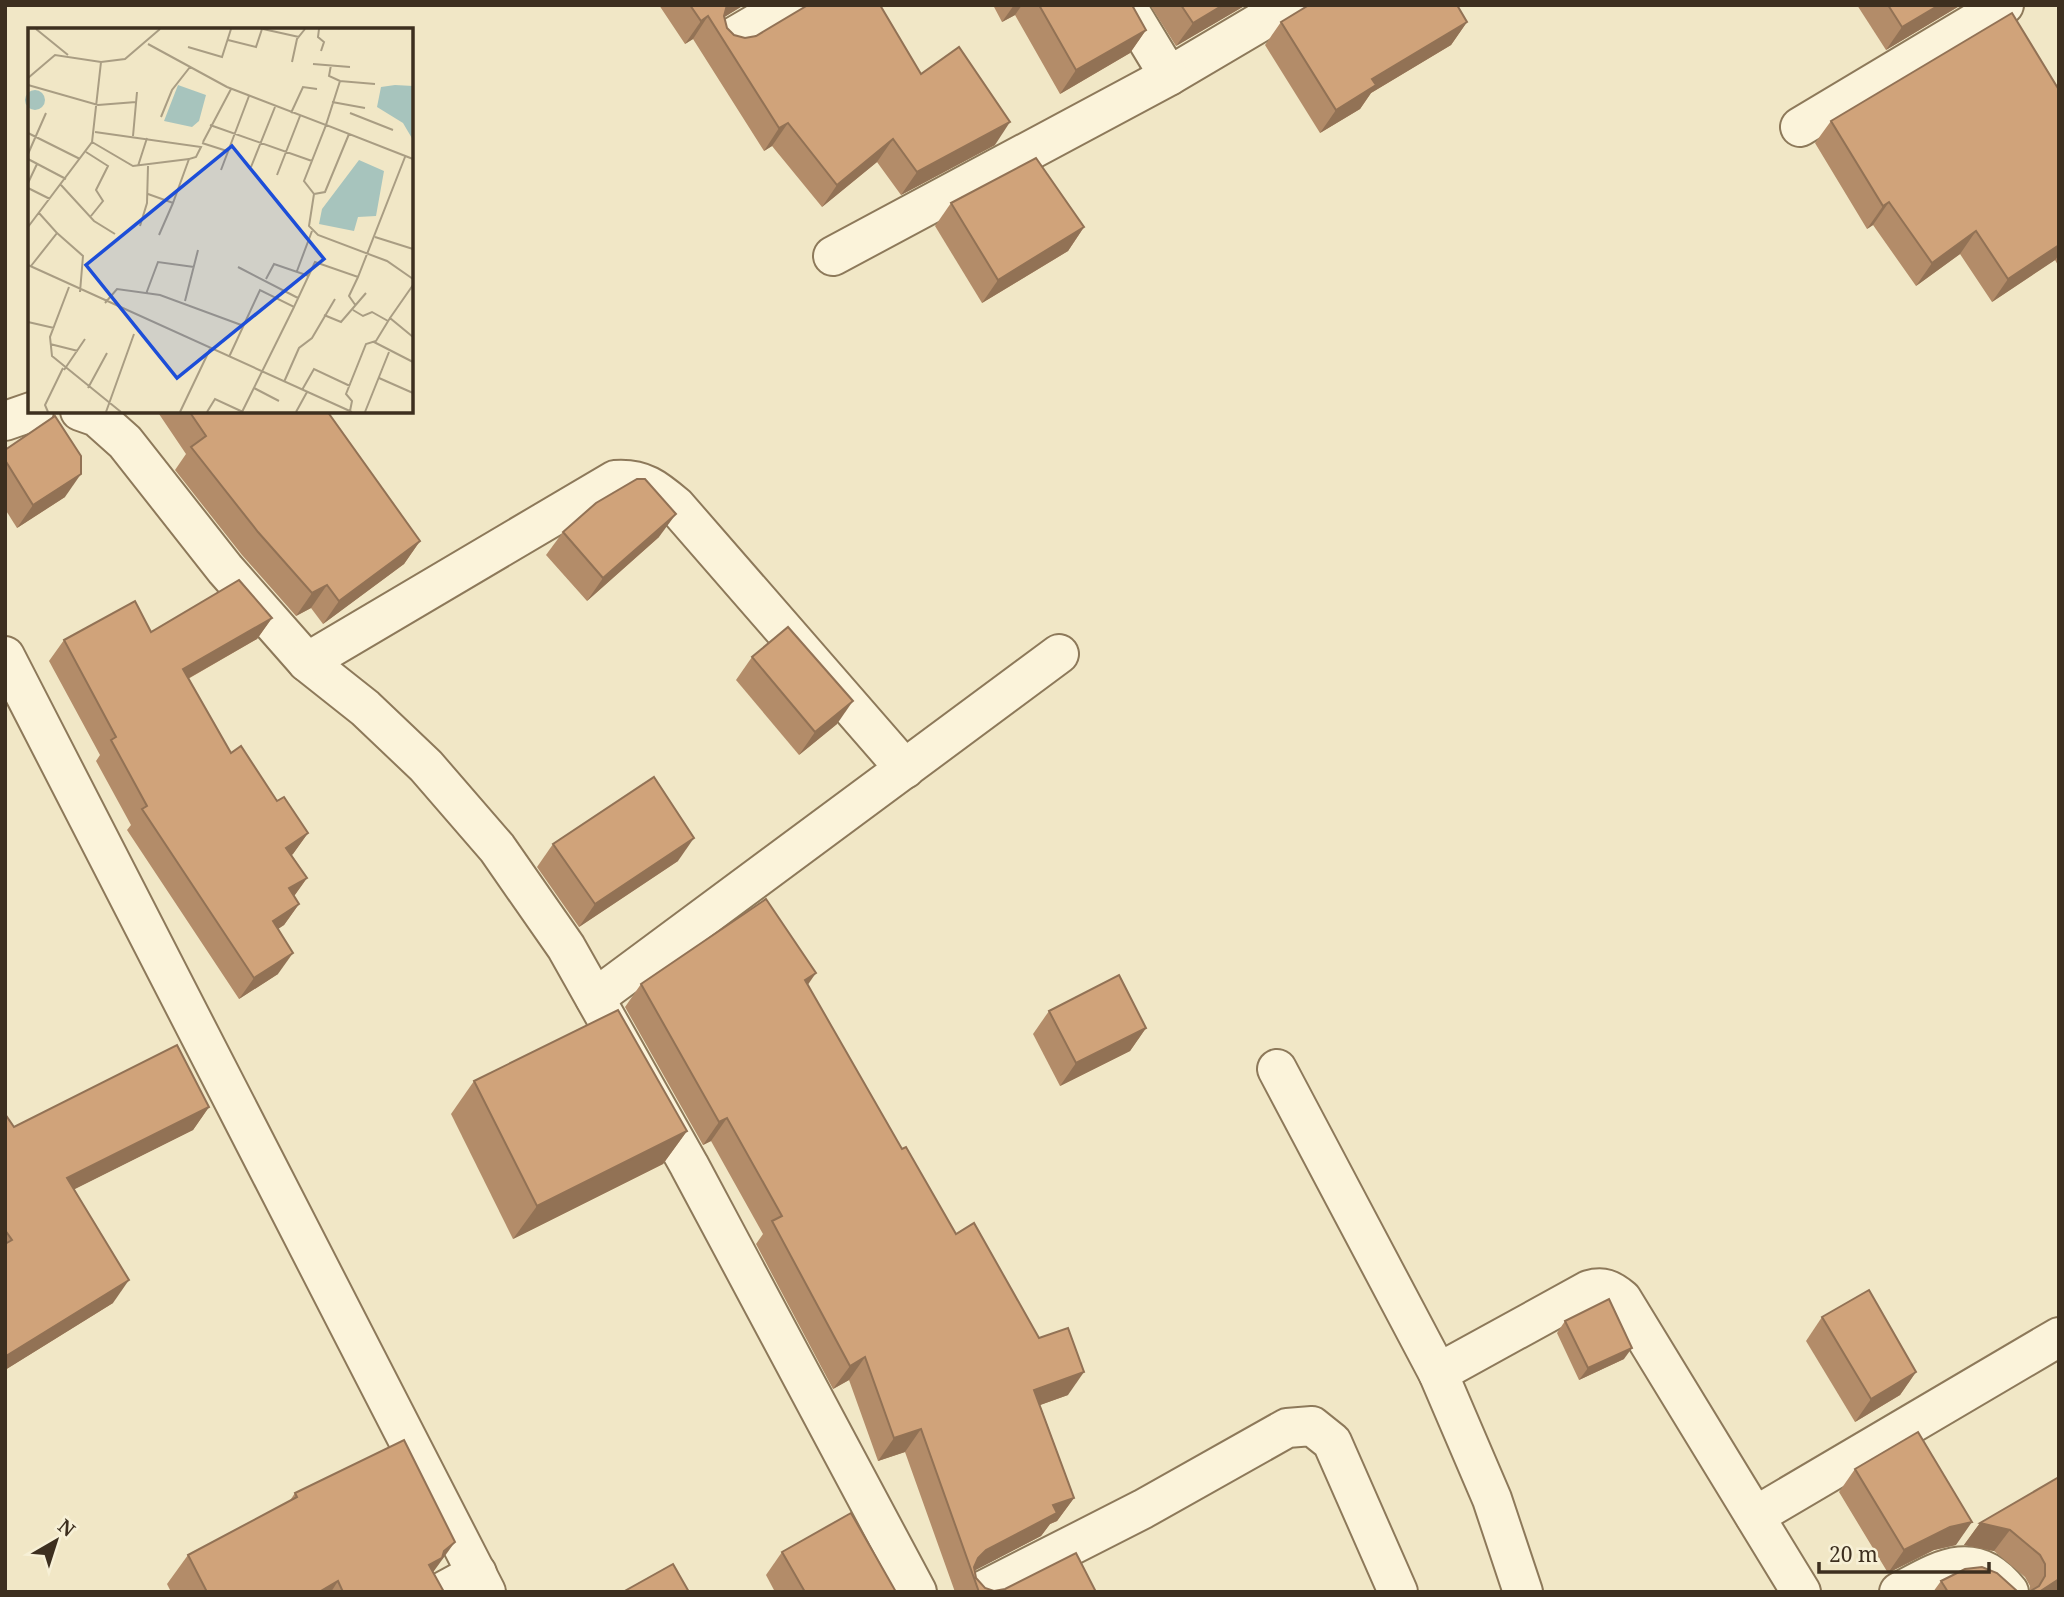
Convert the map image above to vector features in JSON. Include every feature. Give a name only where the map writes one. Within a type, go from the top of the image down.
[{"type":"street","points":[[730,39],[788,5]]},
{"type":"street","points":[[1126,5],[1169,76]]},
{"type":"street","points":[[832,256],[1169,76],[1289,5]]},
{"type":"street","points":[[1800,127],[1994,8]]},
{"type":"street","points":[[5,421],[28,413]]},
{"type":"street","points":[[86,413],[97,417],[125,442],[225,569],[307,662],[365,708],[426,766],[497,848],[566,947],[595,998],[689,1165],[917,1592]]},
{"type":"street","points":[[307,662],[615,480],[636,478],[655,488],[676,506],[905,769]]},
{"type":"street","points":[[595,998],[1059,654]]},
{"type":"street","points":[[5,656],[481,1583],[442,1592]]},
{"type":"street","points":[[1277,1069],[1438,1373],[1492,1499],[1523,1592]]},
{"type":"street","points":[[1438,1373],[1589,1290],[1599,1287],[1610,1289],[1622,1299],[1801,1592]]},
{"type":"street","points":[[1755,1516],[2059,1337]]},
{"type":"street","points":[[980,1592],[1143,1509],[1287,1428],[1312,1426],[1332,1442],[1398,1592]]},
{"type":"street","points":[[1899,1592],[1947,1567],[1975,1566],[1998,1578],[2009,1592]]},
{"type":"building","points":[[690,5],[727,5],[724,16],[727,28],[734,35],[745,38],[756,36],[808,5],[880,5],[921,74],[959,47],[1010,122],[917,172],[893,139],[837,185],[788,123],[779,128],[708,16],[701,21]]},
{"type":"building","points":[[1039,5],[1132,5],[1146,30],[1076,70]]},
{"type":"building","points":[[1181,5],[1223,5],[1193,23]]},
{"type":"building","points":[[1309,5],[1457,5],[1467,22],[1372,79],[1376,85],[1336,110],[1281,22]]},
{"type":"building","points":[[1888,5],[1939,5],[1902,27]]},
{"type":"building","points":[[2012,13],[2059,90],[2059,245],[2008,279],[1976,231],[1932,263],[1889,202],[1883,206],[1831,121]]},
{"type":"building","points":[[1036,158],[1084,227],[998,280],[951,203]]},
{"type":"building","points":[[190,413],[328,413],[420,541],[339,601],[327,585],[312,593],[258,532],[191,447],[206,436]]},
{"type":"building","points":[[55,416],[81,456],[81,474],[33,505],[5,460],[5,450]]},
{"type":"building","points":[[637,479],[645,479],[676,514],[603,578],[563,532],[596,503]]},
{"type":"building","points":[[239,580],[272,618],[183,669],[231,753],[241,746],[277,801],[284,797],[308,833],[286,848],[307,878],[289,888],[299,904],[273,921],[293,953],[254,978],[142,809],[147,806],[111,740],[116,737],[64,640],[135,601],[151,632]]},
{"type":"building","points":[[788,627],[853,701],[815,732],[752,657]]},
{"type":"building","points":[[654,777],[694,838],[595,904],[553,844]]},
{"type":"building","points":[[766,899],[816,973],[805,980],[902,1149],[906,1147],[956,1234],[974,1223],[1039,1338],[1068,1328],[1084,1372],[1034,1390],[1074,1498],[1053,1505],[1057,1513],[986,1550],[974,1567],[976,1578],[985,1588],[994,1591],[1005,1589],[1076,1553],[1096,1592],[979,1592],[921,1429],[894,1438],[865,1357],[850,1366],[772,1221],[782,1216],[727,1118],[719,1122],[641,984]]},
{"type":"building","points":[[1119,975],[1146,1028],[1076,1063],[1049,1011]]},
{"type":"building","points":[[618,1010],[687,1131],[537,1206],[474,1081]]},
{"type":"building","points":[[177,1045],[209,1107],[67,1178],[129,1280],[6,1356],[5,1244],[12,1240],[5,1230],[5,1114],[14,1127]]},
{"type":"building","points":[[1869,1290],[1916,1372],[1871,1399],[1822,1317]]},
{"type":"building","points":[[1609,1299],[1632,1348],[1588,1368],[1565,1321]]},
{"type":"building","points":[[1918,1432],[1972,1522],[1950,1527],[1904,1550],[1855,1469]]},
{"type":"building","points":[[404,1440],[455,1542],[444,1551],[442,1558],[429,1565],[444,1592],[343,1592],[338,1581],[319,1592],[207,1592],[188,1555],[297,1497],[295,1493]]},
{"type":"building","points":[[2059,1477],[2059,1579],[2039,1592],[2029,1592],[2039,1586],[2045,1576],[2045,1564],[2040,1555],[2010,1530],[1980,1523]]},
{"type":"building","points":[[851,1513],[896,1592],[805,1592],[782,1552]]},
{"type":"building","points":[[673,1564],[689,1592],[623,1592]]},
{"type":"building","points":[[1982,1567],[1997,1573],[2017,1591],[2029,1592],[1948,1592],[1941,1581],[1965,1569]]}]
